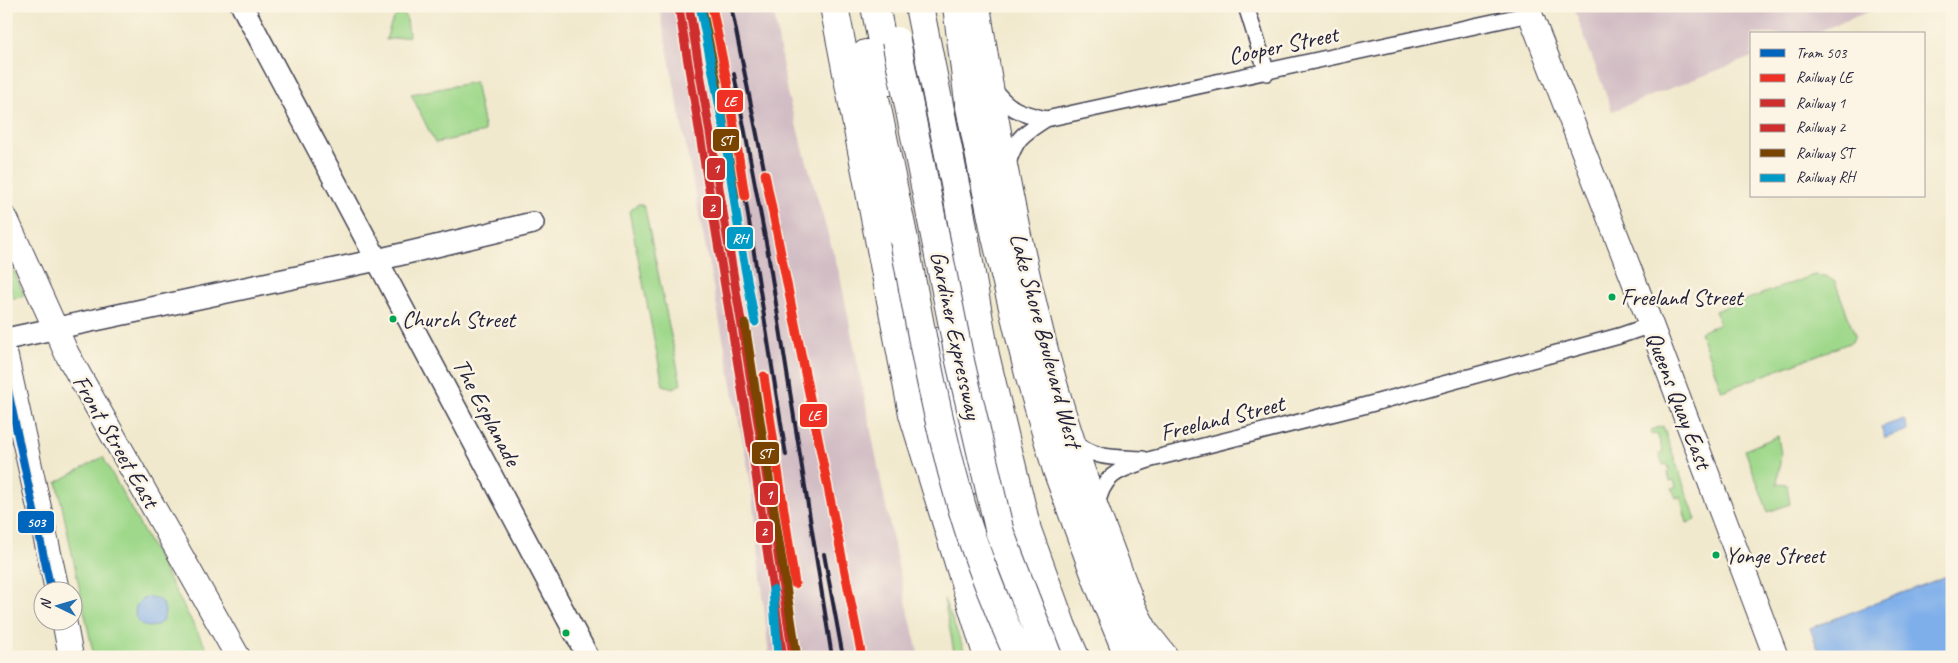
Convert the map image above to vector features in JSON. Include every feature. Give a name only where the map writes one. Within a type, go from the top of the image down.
[{"type":"highway","points":[[834,6],[913,414],[988,657]]},
{"type":"highway","points":[[856,6],[932,386],[959,498],[994,600],[1019,657]]},
{"type":"highway","points":[[875,6],[961,435]]},
{"type":"highway","name":"Gardiner Expressway","points":[[889,6],[960,361],[1000,533],[1048,657]]},
{"type":"highway","name":"Gardiner Expressway","points":[[919,6],[958,199],[985,355],[1027,530],[1062,627],[1075,657]]},
{"type":"highway","points":[[957,6],[969,102],[996,237],[1029,374],[1057,470],[1098,582],[1129,657]]},
{"type":"highway","name":"Lake Shore Boulevard West","points":[[976,6],[1005,173],[1047,362],[1069,438],[1132,608],[1145,633],[1164,657]]},
{"type":"highway","points":[[958,199],[988,279],[1008,361],[1063,539],[1110,657]]},
{"type":"highway","points":[[872,203],[906,303],[1000,535],[1056,657]]},
{"type":"main road","name":"Queens Quay East","points":[[1528,10],[1651,325],[1773,656]]},
{"type":"main road","name":"Front Street East","points":[[6,219],[67,354],[238,657]]},
{"type":"main road","points":[[6,357],[55,580]]},
{"type":"main road","points":[[66,630],[71,657]]},
{"type":"street","name":"The Esplanade","points":[[242,6],[588,657]]},
{"type":"street","points":[[1246,6],[1266,73]]},
{"type":"street","name":"Cooper Street","points":[[1005,173],[1014,146],[1023,134],[1046,119],[1266,73],[1528,10]]},
{"type":"street","name":"Cooper Street","points":[[989,82],[1002,102],[1023,114],[1046,119]]},
{"type":"street","points":[[6,340],[377,260],[533,223]]},
{"type":"street","name":"Freeland Street","points":[[1097,514],[1098,498],[1106,482],[1120,471],[1152,459],[1363,406],[1619,336],[1651,325]]},
{"type":"street","name":"Freeland Street","points":[[1069,438],[1089,452],[1101,456],[1152,459]]},
{"type":"shaded area","points":[[659,6],[773,6],[787,93],[840,276],[898,566],[919,657],[769,657],[753,494]]},
{"type":"shaded area","points":[[1573,6],[1883,6],[1817,32],[1750,32],[1750,58],[1612,111]]},
{"type":"green space","points":[[400,13],[404,14],[407,20],[409,36],[386,40],[392,21]]},
{"type":"green space","points":[[475,82],[485,132],[435,143],[411,94]]},
{"type":"green space","points":[[638,204],[642,204],[645,209],[681,384],[673,388],[663,385],[629,211]]},
{"type":"green space","points":[[6,254],[24,294],[22,297],[13,298],[6,266]]},
{"type":"green space","points":[[1814,275],[1826,276],[1835,282],[1855,335],[1852,342],[1722,391],[1700,332],[1719,324],[1715,311]]},
{"type":"green space","points":[[1663,426],[1696,520],[1687,523],[1680,497],[1676,498],[1672,488],[1676,487],[1674,480],[1670,481],[1667,472],[1670,471],[1667,464],[1663,465],[1659,454],[1663,452],[1657,434],[1652,435],[1651,430]]},
{"type":"green space","points":[[1778,436],[1781,455],[1777,484],[1787,485],[1790,504],[1768,512],[1745,450]]},
{"type":"green space","points":[[103,457],[211,657],[94,657],[82,600],[82,580],[78,580],[57,482]]},
{"type":"green space","points":[[944,599],[967,657],[955,657]]},
{"type":"water","points":[[1904,419],[1908,430],[1885,438],[1881,427]]},
{"type":"water","points":[[1952,574],[1952,657],[1821,657],[1810,628]]},
{"type":"water","points":[[150,597],[161,601],[165,612],[161,623],[150,627],[139,623],[135,612],[139,601]]},
{"type":"railway","points":[[679,6],[767,550],[782,657]]},
{"type":"railway","points":[[731,6],[765,174]]},
{"type":"railway","points":[[734,74],[768,253],[832,657]]},
{"type":"railway","points":[[745,196],[786,455]]},
{"type":"railway","points":[[824,554],[843,657]]},
{"type":"tram line","name":"503","points":[[6,381],[49,580]]},
{"type":"rail line","name":"1","points":[[689,6],[764,460],[793,657]]},
{"type":"rail line","name":"RH","points":[[700,6],[723,124],[742,252],[755,322]]},
{"type":"rail line","name":"LE","points":[[712,6],[727,81],[745,196]]},
{"type":"rail line","name":"2","points":[[679,8],[754,462],[783,657]]},
{"type":"rail line","name":"ST","points":[[702,8],[717,83],[735,198]]},
{"type":"rail line","name":"LE","points":[[765,174],[862,657]]},
{"type":"rail line","name":"ST","points":[[745,324],[797,657]]},
{"type":"rail line","name":"LE","points":[[764,376],[795,584]]},
{"type":"rail line","name":"RH","points":[[773,590],[778,657]]},
{"type":"place","name":"Freeland Street","points":[[1612,297]]},
{"type":"place","name":"Church Street","points":[[393,319]]},
{"type":"place","name":"Yonge Street","points":[[1716,555]]}]
